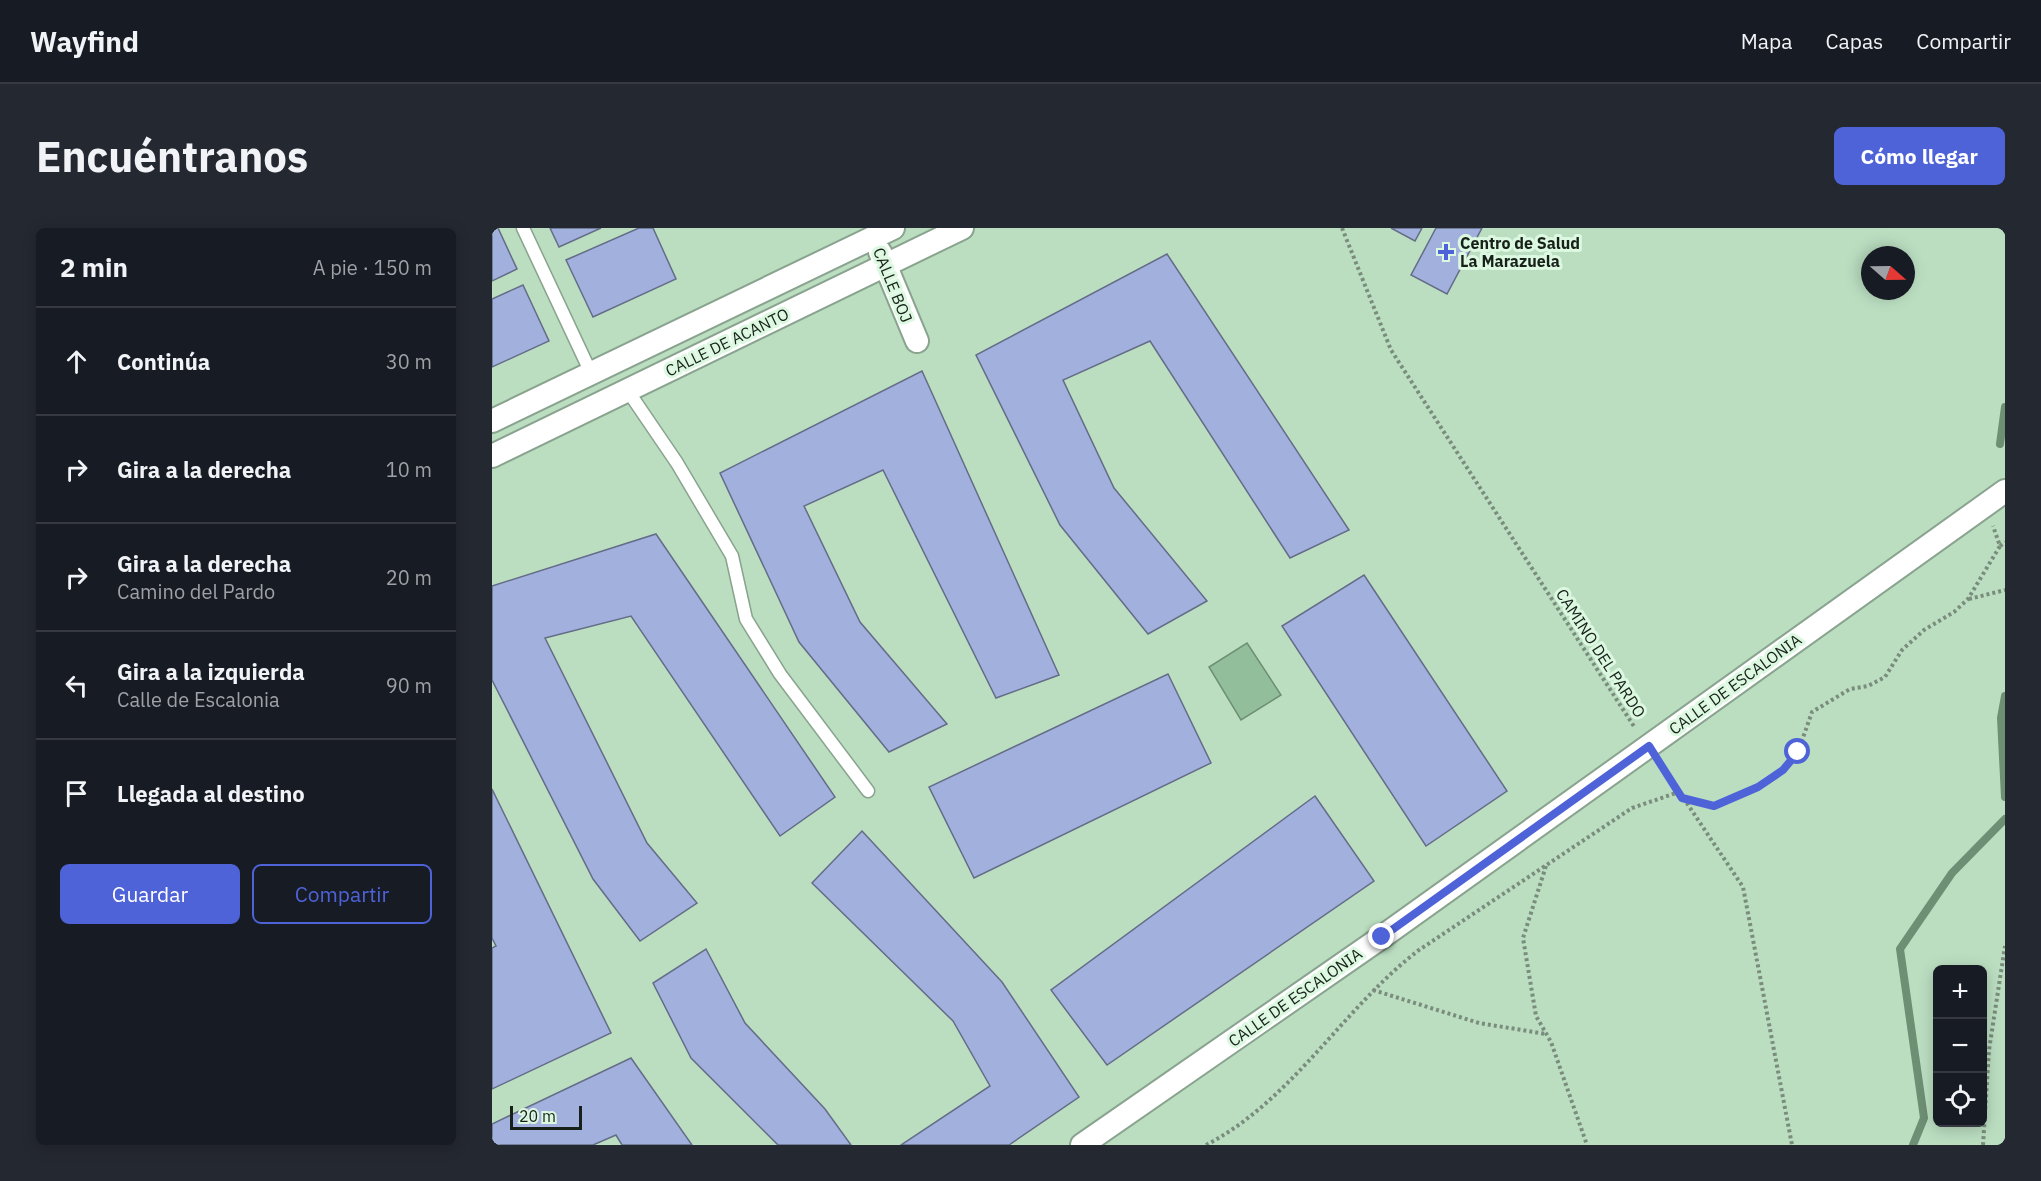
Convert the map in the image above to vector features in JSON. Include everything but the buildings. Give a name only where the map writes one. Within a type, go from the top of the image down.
[{"type":"street","name":"CALLE DE ACANTO","points":[[492,456],[962,228]]},
{"type":"street","name":"CALLE DE ACANTO","points":[[492,421],[879,231]]},
{"type":"street","name":"CALLE BOJ","points":[[879,231],[885,265],[917,341]]},
{"type":"street","name":"CALLE DE ESCALONIA","points":[[1082,1145],[1382,937],[2005,491]]},
{"type":"lane","points":[[523,228],[591,373]]},
{"type":"lane","points":[[628,391],[677,463],[732,556],[746,619],[780,674],[868,791]]},
{"type":"path","name":"CAMINO DEL PARDO","points":[[1342,228],[1391,350],[1626,715],[1743,887],[1792,1145]]},
{"type":"path","points":[[1985,505],[2000,546]]},
{"type":"path","points":[[1682,798],[1714,806],[1758,787],[1783,770],[1798,752],[1812,712],[1850,689],[1868,686],[1885,677],[1902,650],[1924,630],[1954,612],[1968,599],[2000,546],[2005,542]]},
{"type":"path","points":[[1968,599],[2005,590]]},
{"type":"path","points":[[1206,1145],[1227,1134],[1281,1090],[1388,974],[1419,950],[1632,808],[1679,792]]},
{"type":"path","points":[[1546,865],[1523,938],[1536,1016],[1546,1034],[1587,1145]]},
{"type":"path","points":[[1983,1145],[1989,1050],[2005,946]]},
{"type":"path","points":[[1373,990],[1479,1023],[1546,1034]]},
{"type":"shaded area","points":[[492,228],[2005,228],[2005,1145],[492,1145]]},
{"type":"shaded area","points":[[1247,643],[1281,695],[1241,720],[1209,667]]},
{"type":"waterway","points":[[2000,444],[2005,407]]},
{"type":"waterway","points":[[2005,696],[2001,718],[2005,797]]},
{"type":"waterway","points":[[1913,1145],[1924,1118],[1900,949],[1952,873],[2005,819]]},
{"type":"place","name":"Centro de Salud La Marazuela","points":[[1446,252]]},
{"type":"route","points":[[1382,937],[1649,746],[1682,798],[1714,806],[1758,787],[1783,770],[1798,752]]}]
